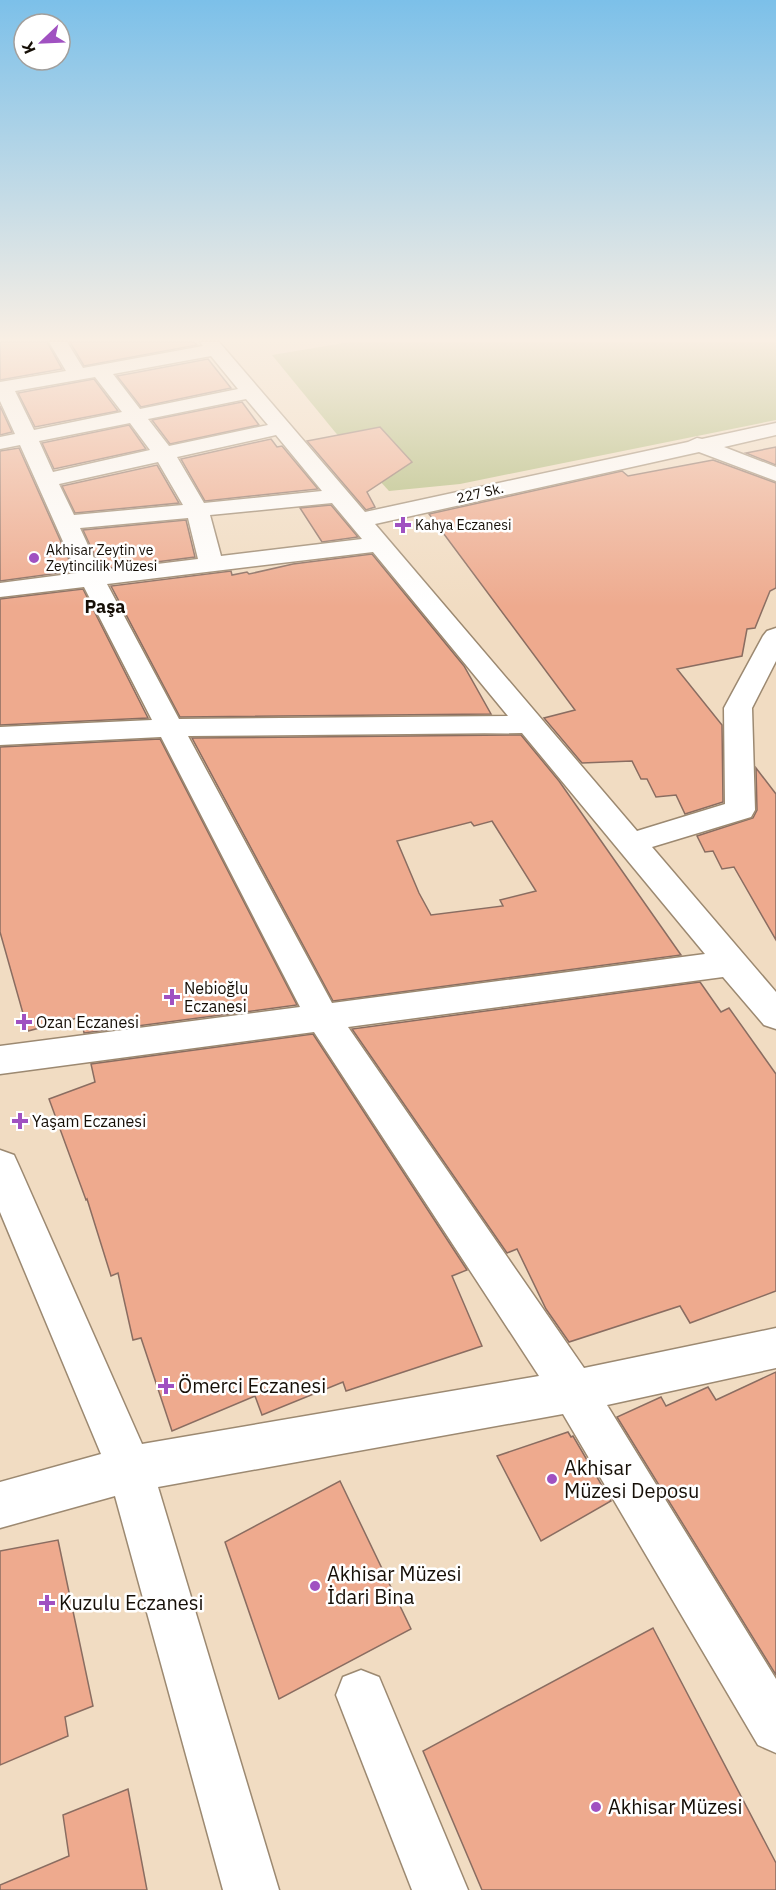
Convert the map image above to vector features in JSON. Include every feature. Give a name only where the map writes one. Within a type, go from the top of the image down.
[{"type":"street","points":[[23,430],[91,578],[323,1018],[574,1391],[776,1727]]},
{"type":"street","points":[[0,443],[61,430]]},
{"type":"street","points":[[145,430],[164,454],[196,510],[211,564]]},
{"type":"street","points":[[46,480],[271,430]]},
{"type":"street","points":[[283,430],[776,1016]]},
{"type":"street","name":"227 Sk.","points":[[360,520],[698,444],[770,430]]},
{"type":"street","points":[[698,444],[776,474]]},
{"type":"street","points":[[66,523],[338,496]]},
{"type":"street","points":[[0,590],[379,544]]},
{"type":"street","points":[[631,843],[740,810],[738,708],[776,636]]},
{"type":"street","points":[[0,736],[169,728],[531,724]]},
{"type":"street","points":[[0,1060],[732,963]]},
{"type":"street","points":[[0,1166],[130,1469],[251,1890]]},
{"type":"street","points":[[0,1505],[130,1469],[574,1391],[776,1348]]},
{"type":"street","points":[[361,1695],[440,1890]]},
{"type":"green space","points":[[334,430],[726,430],[460,484],[389,491]]},
{"type":"building","points":[[0,430],[12,432],[0,435]]},
{"type":"building","points":[[104,430],[133,430],[146,449],[54,469],[42,443]]},
{"type":"building","points":[[160,430],[235,430],[170,444]]},
{"type":"building","points":[[363,430],[383,430],[412,462],[367,492],[375,507],[366,510],[307,441]]},
{"type":"building","points":[[271,439],[277,447],[282,446],[318,489],[205,501],[181,459]]},
{"type":"building","points":[[776,447],[776,465],[746,453]]},
{"type":"building","points":[[19,448],[74,571],[0,581],[0,451]]},
{"type":"building","points":[[713,460],[776,483],[776,588],[770,591],[755,628],[747,629],[742,656],[677,669],[722,725],[723,802],[685,814],[676,795],[656,797],[647,779],[641,779],[632,761],[582,763],[544,718],[575,710],[429,514],[622,471],[628,476]]},
{"type":"building","points":[[157,465],[179,503],[75,513],[62,486]]},
{"type":"building","points":[[331,505],[358,537],[322,542],[300,508]]},
{"type":"building","points":[[186,520],[195,557],[101,569],[83,530]]},
{"type":"building","points":[[372,554],[464,666],[491,714],[180,717],[111,586],[231,571],[232,575],[247,572],[249,574],[293,564]]},
{"type":"building","points":[[83,589],[148,718],[0,725],[0,599]]},
{"type":"building","points":[[521,735],[559,781],[681,955],[333,1001],[192,738]],"holes":[[[492,821],[536,891],[500,900],[503,906],[431,915],[397,841],[471,822],[474,826]]]},
{"type":"building","points":[[160,739],[297,1005],[84,1033],[81,1017],[28,1031],[0,932],[0,747]]},
{"type":"building","points":[[756,768],[776,794],[776,940],[734,867],[722,869],[713,851],[705,852],[697,836],[753,818],[757,810]]},
{"type":"building","points":[[700,982],[721,1012],[729,1008],[776,1074],[776,1291],[690,1323],[680,1306],[569,1342],[546,1309],[517,1249],[507,1253],[352,1029]]},
{"type":"building","points":[[313,1034],[467,1270],[452,1276],[482,1346],[346,1391],[343,1382],[262,1415],[255,1396],[172,1431],[141,1338],[133,1340],[118,1273],[111,1276],[87,1199],[49,1099],[95,1082],[91,1064]]},
{"type":"building","points":[[776,1372],[776,1675],[617,1417],[661,1397],[666,1406],[708,1387],[716,1400]]},
{"type":"building","name":"Akhisar Müzesi Deposu","points":[[568,1432],[571,1437],[573,1436],[611,1501],[541,1541],[497,1456]]},
{"type":"building","name":"Akhisar Müzesi İdari Bina","points":[[340,1481],[411,1629],[279,1699],[225,1542]]},
{"type":"building","points":[[58,1540],[93,1706],[65,1717],[68,1736],[0,1765],[0,1551]]},
{"type":"building","name":"Akhisar Müzesi","points":[[653,1628],[776,1863],[776,1890],[482,1890],[423,1751]]},
{"type":"building","points":[[128,1789],[147,1890],[0,1890],[0,1885],[69,1856],[63,1815]]},
{"type":"place","name":"Kahya Eczanesi","points":[[403,525]]},
{"type":"place","name":"Akhisar Zeytin ve Zeytincilik Müzesi","points":[[34,558]]},
{"type":"place","name":"Nebioğlu Eczanesi","points":[[172,997]]},
{"type":"place","name":"Ozan Eczanesi","points":[[24,1022]]},
{"type":"place","name":"Yaşam Eczanesi","points":[[20,1121]]},
{"type":"place","name":"Ömerci Eczanesi","points":[[166,1386]]},
{"type":"place","name":"Akhisar Müzesi Deposu","points":[[552,1479]]},
{"type":"place","name":"Akhisar Müzesi İdari Bina","points":[[315,1586]]},
{"type":"place","name":"Kuzulu Eczanesi","points":[[47,1603]]},
{"type":"place","name":"Akhisar Müzesi","points":[[596,1807]]},
{"type":"district","name":"Paşa","points":[[105,607]]}]
